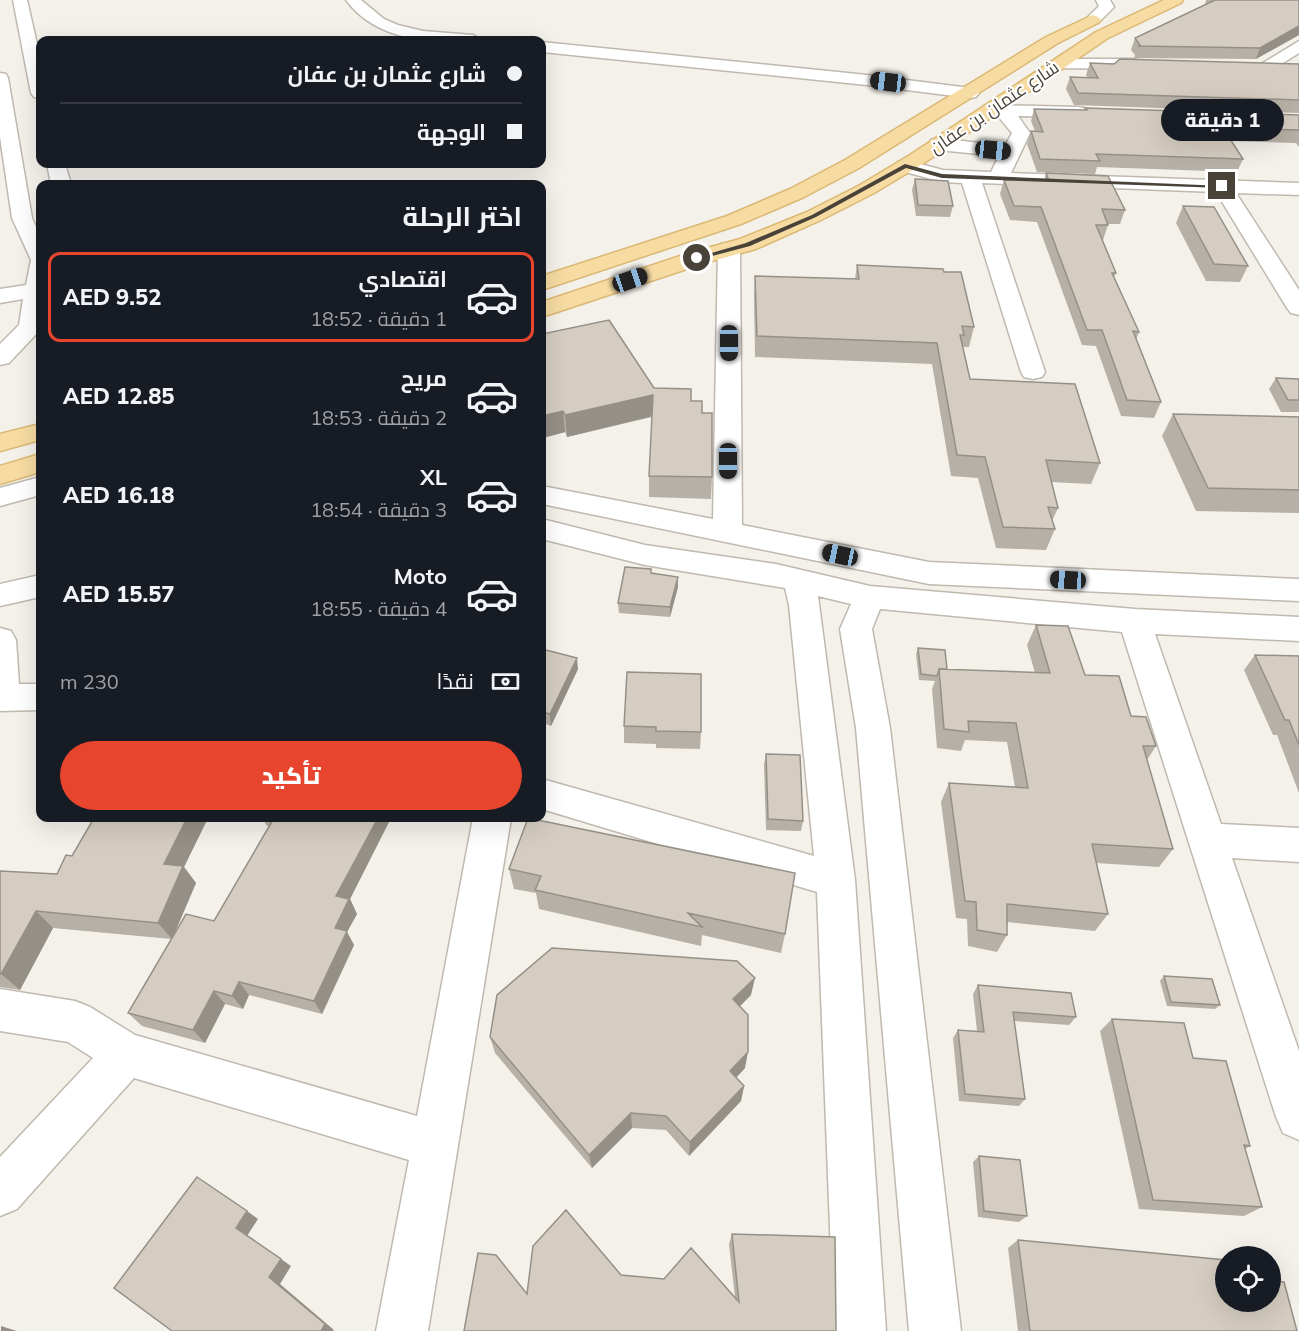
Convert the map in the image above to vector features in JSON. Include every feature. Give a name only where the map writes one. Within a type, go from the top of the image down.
[{"type":"main road","name":"شارع عثمان بن عفان","points":[[546,282],[734,220],[797,193],[832,175],[970,93],[1052,40],[1094,19],[1140,6],[1176,0]]},
{"type":"main road","name":"شارع عثمان بن عفان","points":[[546,309],[748,244],[814,216],[905,166],[995,110],[1140,6]]},
{"type":"main road","points":[[723,251],[710,244],[713,237],[804,200],[832,175]]},
{"type":"main road","points":[[0,443],[36,433]]},
{"type":"main road","points":[[0,475],[36,464]]},
{"type":"street","points":[[20,0],[36,74]]},
{"type":"street","points":[[354,0],[374,21],[410,34],[431,36]]},
{"type":"street","points":[[1094,19],[1107,7],[1103,0]]},
{"type":"street","points":[[1299,46],[1260,66],[1299,67]]},
{"type":"street","points":[[546,47],[867,80],[970,93]]},
{"type":"street","points":[[1059,64],[1151,64]]},
{"type":"street","points":[[0,78],[21,218],[36,250]]},
{"type":"street","points":[[995,110],[1096,113]]},
{"type":"street","points":[[995,110],[1020,129],[1021,133],[998,178]]},
{"type":"street","points":[[938,144],[1011,152]]},
{"type":"street","points":[[905,166],[942,176],[1299,189]]},
{"type":"street","points":[[970,177],[1033,372]]},
{"type":"street","points":[[1222,186],[1299,308]]},
{"type":"street","points":[[546,275],[637,251]]},
{"type":"street","points":[[723,251],[727,532]]},
{"type":"street","points":[[0,296],[36,290],[31,327],[0,358]]},
{"type":"street","points":[[0,497],[36,487]]},
{"type":"street","points":[[546,496],[929,573],[1299,590]]},
{"type":"street","points":[[546,530],[645,555],[798,580],[870,597],[1135,621],[1299,628]]},
{"type":"street","points":[[798,580],[805,605],[836,880],[860,1331]]},
{"type":"street","points":[[0,595],[36,587]]},
{"type":"street","points":[[870,597],[856,629],[873,728],[935,1331]]},
{"type":"street","points":[[1135,621],[1299,1117]]},
{"type":"street","points":[[0,640],[1,698],[36,698]]},
{"type":"street","points":[[546,795],[836,880]]},
{"type":"street","points":[[402,1331],[491,822]]},
{"type":"street","points":[[1208,840],[1299,846]]},
{"type":"street","points":[[0,1010],[75,1022],[126,1054],[434,1144]]},
{"type":"street","points":[[0,1192],[126,1054]]},
{"type":"building","points":[[1215,0],[1299,0],[1299,26],[1260,48],[1138,46],[1140,45],[1135,38]]},
{"type":"building","points":[[1120,59],[1299,64],[1299,100],[1078,93],[1070,77],[1098,78],[1090,63],[1114,64]]},
{"type":"building","points":[[1085,108],[1299,115],[1299,130],[1223,128],[1243,159],[1096,154],[1100,161],[1040,159],[1031,131],[1043,132],[1034,109],[1087,110]]},
{"type":"building","points":[[1046,173],[1108,176],[1125,210],[1102,209],[1108,225],[1096,225],[1116,273],[1112,273],[1139,332],[1133,331],[1161,402],[1127,400],[1102,330],[1087,330],[1041,207],[1014,206],[1004,180],[1049,181]]},
{"type":"building","points":[[915,179],[948,181],[953,206],[918,205]]},
{"type":"building","points":[[1183,206],[1214,207],[1248,266],[1214,264]]},
{"type":"building","points":[[857,265],[961,272],[974,327],[962,326],[964,335],[960,335],[970,379],[1075,384],[1100,463],[1046,460],[1058,508],[1048,507],[1055,529],[1003,527],[985,457],[957,455],[937,343],[757,336],[755,276],[859,279]]},
{"type":"building","points":[[609,320],[654,388],[691,389],[691,401],[702,401],[702,413],[712,413],[712,477],[649,476],[653,395],[565,415],[563,411],[546,415],[546,333]]},
{"type":"building","points":[[1276,378],[1299,379],[1299,400],[1288,400]]},
{"type":"building","points":[[1173,414],[1299,417],[1299,490],[1208,488]]},
{"type":"building","points":[[625,567],[651,569],[651,573],[678,577],[670,607],[618,603]]},
{"type":"building","points":[[1036,625],[1068,626],[1085,675],[1119,676],[1131,716],[1146,717],[1156,746],[1143,746],[1173,849],[1092,844],[1108,914],[1007,904],[1007,935],[977,930],[976,902],[965,901],[949,783],[1028,788],[1016,723],[968,721],[969,732],[944,729],[939,669],[1050,673]]},
{"type":"building","points":[[918,648],[945,650],[947,669],[939,669],[937,676],[921,674]]},
{"type":"building","points":[[546,650],[577,658],[550,714],[546,713]]},
{"type":"building","points":[[1255,655],[1299,656],[1299,745],[1289,720],[1285,720]]},
{"type":"building","points":[[627,672],[701,674],[701,732],[656,731],[656,727],[624,726]]},
{"type":"building","points":[[766,754],[800,755],[803,821],[768,819]]},
{"type":"building","points":[[92,822],[185,822],[164,864],[183,866],[158,923],[36,911],[0,974],[0,871],[57,874],[66,855],[72,856]]},
{"type":"building","points":[[272,822],[376,822],[336,896],[349,899],[335,928],[347,931],[314,1001],[239,982],[232,996],[214,991],[193,1030],[128,1013],[186,914],[214,921]]},
{"type":"building","points":[[527,822],[546,822],[795,873],[785,934],[688,913],[702,927],[535,890],[541,876],[509,869]]},
{"type":"building","points":[[552,948],[737,961],[755,978],[733,999],[748,1015],[748,1052],[730,1071],[744,1086],[690,1142],[666,1116],[631,1113],[589,1155],[490,1037],[497,995]]},
{"type":"building","points":[[1164,976],[1212,979],[1220,1005],[1171,1002]]},
{"type":"building","points":[[978,985],[1071,993],[1076,1017],[1013,1012],[1025,1099],[965,1094],[958,1030],[984,1032]]},
{"type":"building","points":[[1112,1019],[1184,1023],[1193,1058],[1226,1061],[1250,1146],[1244,1145],[1262,1207],[1153,1200]]},
{"type":"building","points":[[979,1156],[1020,1160],[1027,1216],[984,1211]]},
{"type":"building","points":[[197,1177],[247,1211],[236,1228],[281,1259],[269,1277],[325,1324],[321,1331],[172,1331],[114,1288]]},
{"type":"building","points":[[566,1210],[621,1275],[664,1279],[691,1248],[739,1302],[732,1234],[835,1237],[836,1331],[464,1331],[478,1253],[496,1255],[527,1294],[533,1246]]},
{"type":"building","points":[[1018,1240],[1215,1259],[1215,1312],[1281,1312],[1281,1282],[1284,1282],[1297,1331],[1030,1331]]},
{"type":"route","points":[[697,258],[748,244],[814,216],[867,189],[905,166],[942,176],[1222,186]]}]
